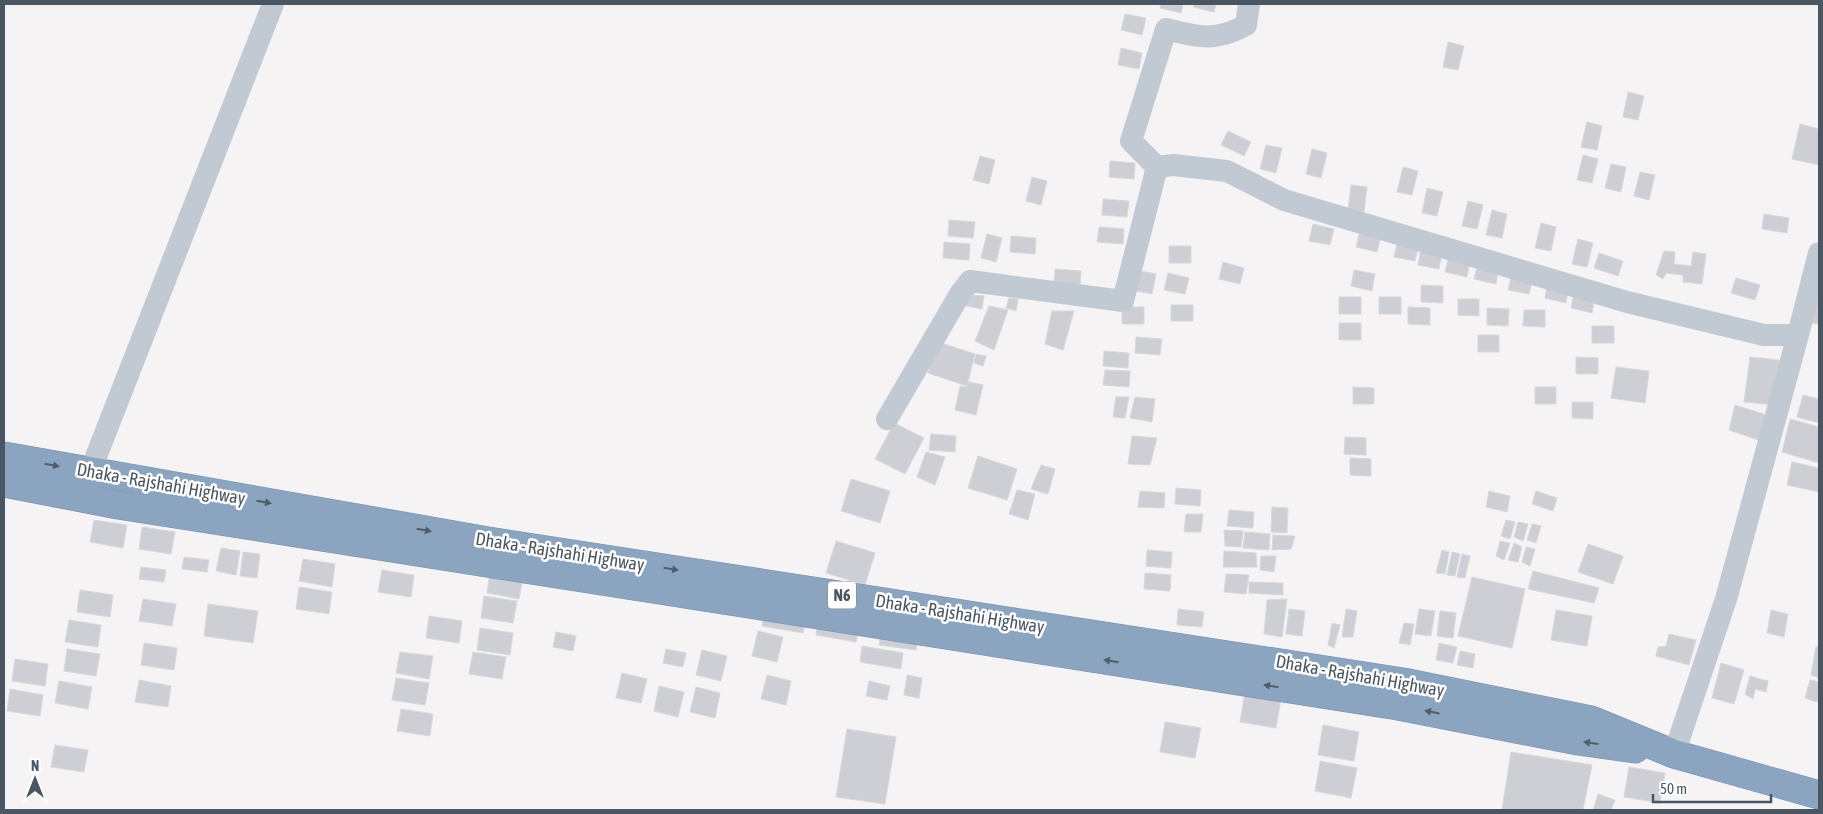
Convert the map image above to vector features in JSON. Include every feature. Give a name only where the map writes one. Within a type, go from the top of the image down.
[{"type":"highway","name":"Dhaka - Rajshahi Highway","points":[[4,456],[488,541],[1403,682],[1591,720],[1674,754],[1819,795]]},
{"type":"highway","name":"Dhaka - Rajshahi Highway","points":[[4,483],[118,506],[1388,704],[1578,741],[1674,754]]},
{"type":"street","points":[[90,472],[273,4]]},
{"type":"street","points":[[1157,167],[1131,141],[1166,29],[1197,37],[1230,34],[1246,25],[1249,4]]},
{"type":"street","points":[[1157,167],[1173,165],[1227,171],[1284,200],[1627,302],[1764,335],[1798,335]]},
{"type":"street","points":[[887,419],[960,294],[970,281],[1123,301],[1157,167]]},
{"type":"street","points":[[1674,754],[1726,599],[1819,253]]},
{"type":"building","points":[[1161,4],[1183,4],[1181,13],[1160,8]]},
{"type":"building","points":[[1194,4],[1216,4],[1214,12],[1193,7]]},
{"type":"building","points":[[1125,14],[1146,18],[1142,35],[1121,30]]},
{"type":"building","points":[[1448,42],[1464,46],[1458,70],[1443,67]]},
{"type":"building","points":[[1121,48],[1142,53],[1139,69],[1118,65]]},
{"type":"building","points":[[1628,92],[1644,96],[1638,120],[1623,117]]},
{"type":"building","points":[[1587,122],[1602,126],[1597,150],[1581,147]]},
{"type":"building","points":[[1800,124],[1819,129],[1819,165],[1792,159]]},
{"type":"building","points":[[1228,131],[1251,142],[1244,156],[1221,145]]},
{"type":"building","points":[[1266,145],[1282,148],[1276,173],[1260,169]]},
{"type":"building","points":[[1312,149],[1327,153],[1321,178],[1306,174]]},
{"type":"building","points":[[1583,155],[1598,159],[1592,183],[1577,180]]},
{"type":"building","points":[[980,156],[995,160],[989,184],[973,180]]},
{"type":"building","points":[[1110,161],[1135,163],[1134,179],[1109,177]]},
{"type":"building","points":[[1611,164],[1626,167],[1621,192],[1605,188]]},
{"type":"building","points":[[1403,167],[1418,171],[1412,195],[1397,192]]},
{"type":"building","points":[[1640,172],[1655,175],[1649,200],[1634,196]]},
{"type":"building","points":[[1032,177],[1047,181],[1041,205],[1026,201]]},
{"type":"building","points":[[1351,185],[1367,187],[1364,212],[1348,210]]},
{"type":"building","points":[[1427,188],[1443,192],[1437,216],[1422,213]]},
{"type":"building","points":[[1103,199],[1129,201],[1127,217],[1102,215]]},
{"type":"building","points":[[1468,201],[1483,205],[1477,229],[1462,226]]},
{"type":"building","points":[[1492,210],[1507,214],[1502,238],[1486,235]]},
{"type":"building","points":[[1764,214],[1789,218],[1787,233],[1762,229]]},
{"type":"building","points":[[949,220],[975,222],[973,238],[948,236]]},
{"type":"building","points":[[1541,223],[1556,227],[1551,251],[1535,248]]},
{"type":"building","points":[[1313,224],[1334,229],[1330,245],[1309,241]]},
{"type":"building","points":[[1099,227],[1124,229],[1123,244],[1097,242]]},
{"type":"building","points":[[1360,231],[1381,236],[1377,252],[1356,247]]},
{"type":"building","points":[[987,234],[1002,238],[996,262],[981,258]]},
{"type":"building","points":[[1011,236],[1036,238],[1035,254],[1010,252]]},
{"type":"building","points":[[1578,239],[1593,243],[1587,267],[1572,264]]},
{"type":"building","points":[[1398,240],[1419,245],[1415,261],[1394,257]]},
{"type":"building","points":[[944,242],[970,244],[969,260],[943,258]]},
{"type":"building","points":[[1169,246],[1191,246],[1191,263],[1169,263]]},
{"type":"building","points":[[1421,248],[1442,253],[1439,269],[1418,265]]},
{"type":"building","points":[[1664,251],[1675,252],[1674,264],[1691,266],[1693,252],[1706,254],[1702,284],[1683,282],[1683,275],[1666,273],[1663,279],[1656,275]]},
{"type":"building","points":[[1599,253],[1623,261],[1618,276],[1594,268]]},
{"type":"building","points":[[1449,256],[1470,260],[1467,277],[1445,272]]},
{"type":"building","points":[[1223,262],[1244,268],[1240,284],[1219,279]]},
{"type":"building","points":[[1478,263],[1499,267],[1496,284],[1474,279]]},
{"type":"building","points":[[1055,269],[1081,271],[1080,287],[1054,285]]},
{"type":"building","points":[[1354,270],[1375,274],[1372,291],[1351,286]]},
{"type":"building","points":[[1141,271],[1156,274],[1152,294],[1136,291]]},
{"type":"building","points":[[1168,273],[1189,278],[1185,294],[1164,290]]},
{"type":"building","points":[[1512,273],[1533,278],[1529,294],[1508,290]]},
{"type":"building","points":[[1736,278],[1760,285],[1755,300],[1731,293]]},
{"type":"building","points":[[1548,282],[1569,286],[1566,303],[1545,298]]},
{"type":"building","points":[[1421,285],[1443,286],[1443,303],[1421,302]]},
{"type":"building","points":[[1574,292],[1595,297],[1592,313],[1571,308]]},
{"type":"building","points":[[972,295],[984,296],[982,309],[962,305],[965,299],[971,299]]},
{"type":"building","points":[[1339,297],[1361,297],[1361,314],[1339,314]]},
{"type":"building","points":[[1379,297],[1401,297],[1401,314],[1379,314]]},
{"type":"building","points":[[1009,298],[1018,299],[1016,311],[1006,308]]},
{"type":"building","points":[[1458,299],[1479,299],[1479,316],[1458,315]]},
{"type":"building","points":[[1815,300],[1819,300],[1819,324],[1811,323]]},
{"type":"building","points":[[1171,305],[1193,305],[1193,321],[1171,321]]},
{"type":"building","points":[[989,306],[1008,310],[994,350],[975,341]]},
{"type":"building","points":[[1122,307],[1144,307],[1144,324],[1122,324]]},
{"type":"building","points":[[1408,307],[1430,308],[1430,325],[1408,324]]},
{"type":"building","points":[[1487,308],[1509,309],[1508,326],[1487,325]]},
{"type":"building","points":[[1524,310],[1545,310],[1545,327],[1523,326]]},
{"type":"building","points":[[1052,311],[1074,311],[1063,350],[1045,344]]},
{"type":"building","points":[[1339,323],[1361,323],[1361,340],[1339,340]]},
{"type":"building","points":[[1592,326],[1614,326],[1614,343],[1592,343]]},
{"type":"building","points":[[1478,335],[1499,335],[1499,352],[1478,352]]},
{"type":"building","points":[[1136,337],[1162,339],[1160,355],[1135,353]]},
{"type":"building","points":[[938,342],[975,354],[967,386],[928,373]]},
{"type":"building","points":[[1104,351],[1129,353],[1128,368],[1103,366]]},
{"type":"building","points":[[976,354],[986,356],[983,366],[974,363]]},
{"type":"building","points":[[1576,357],[1598,358],[1598,374],[1576,374]]},
{"type":"building","points":[[1750,357],[1779,360],[1774,405],[1744,402]]},
{"type":"building","points":[[1616,367],[1649,371],[1645,403],[1611,398]]},
{"type":"building","points":[[1105,370],[1130,371],[1129,387],[1103,385]]},
{"type":"building","points":[[969,382],[983,385],[976,415],[955,410],[960,386],[967,387]]},
{"type":"building","points":[[1353,387],[1374,388],[1374,404],[1353,404]]},
{"type":"building","points":[[1535,387],[1556,387],[1556,404],[1535,404]]},
{"type":"building","points":[[1803,395],[1819,399],[1819,423],[1797,417]]},
{"type":"building","points":[[1116,397],[1129,397],[1125,418],[1113,417]]},
{"type":"building","points":[[1135,397],[1155,399],[1152,422],[1130,418]]},
{"type":"building","points":[[1572,402],[1593,402],[1593,419],[1572,418]]},
{"type":"building","points":[[1735,405],[1770,416],[1764,442],[1729,430]]},
{"type":"building","points":[[1790,419],[1819,427],[1819,463],[1782,452]]},
{"type":"building","points":[[894,423],[924,438],[905,474],[875,459]]},
{"type":"building","points":[[931,434],[956,436],[955,452],[929,450]]},
{"type":"building","points":[[1132,436],[1157,438],[1150,465],[1128,464]]},
{"type":"building","points":[[1345,437],[1366,438],[1366,455],[1344,454]]},
{"type":"building","points":[[926,452],[945,457],[935,485],[917,477]]},
{"type":"building","points":[[978,456],[1017,469],[1007,500],[968,488]]},
{"type":"building","points":[[1350,458],[1371,459],[1371,476],[1350,475]]},
{"type":"building","points":[[1792,462],[1819,468],[1819,492],[1787,485]]},
{"type":"building","points":[[1041,465],[1055,469],[1048,494],[1031,489]]},
{"type":"building","points":[[851,479],[890,491],[880,523],[841,511]]},
{"type":"building","points":[[1176,488],[1201,490],[1200,506],[1175,504]]},
{"type":"building","points":[[1017,490],[1035,494],[1028,520],[1009,514]]},
{"type":"building","points":[[1140,491],[1165,493],[1164,508],[1138,507]]},
{"type":"building","points":[[1489,491],[1510,496],[1507,512],[1486,507]]},
{"type":"building","points":[[1536,491],[1557,498],[1553,511],[1532,504]]},
{"type":"building","points":[[1272,507],[1288,508],[1287,533],[1271,532]]},
{"type":"building","points":[[1229,510],[1254,512],[1253,528],[1227,526]]},
{"type":"building","points":[[1186,514],[1203,514],[1201,532],[1184,532]]},
{"type":"building","points":[[94,520],[127,525],[123,548],[90,542]]},
{"type":"building","points":[[1506,520],[1515,522],[1510,539],[1501,536]]},
{"type":"building","points":[[1518,522],[1528,524],[1523,541],[1514,537]]},
{"type":"building","points":[[1532,524],[1541,526],[1536,543],[1527,540]]},
{"type":"building","points":[[142,527],[175,532],[171,554],[139,549]]},
{"type":"building","points":[[1224,530],[1243,531],[1241,547],[1225,546]]},
{"type":"building","points":[[1245,532],[1270,534],[1269,550],[1243,548]]},
{"type":"building","points":[[1273,535],[1295,536],[1291,549],[1272,550]]},
{"type":"building","points":[[836,541],[875,553],[865,585],[826,573]]},
{"type":"building","points":[[1500,541],[1510,543],[1504,560],[1496,556]]},
{"type":"building","points":[[1514,543],[1522,547],[1518,562],[1508,560]]},
{"type":"building","points":[[1588,544],[1623,556],[1613,584],[1578,572]]},
{"type":"building","points":[[1526,547],[1535,549],[1530,566],[1522,562]]},
{"type":"building","points":[[221,548],[240,551],[236,575],[216,571]]},
{"type":"building","points":[[1147,550],[1172,552],[1171,568],[1146,566]]},
{"type":"building","points":[[1442,550],[1449,552],[1445,574],[1436,573]]},
{"type":"building","points":[[1224,551],[1256,553],[1257,567],[1223,567]]},
{"type":"building","points":[[243,552],[260,554],[257,578],[240,576]]},
{"type":"building","points":[[1452,552],[1460,554],[1455,576],[1447,575]]},
{"type":"building","points":[[1462,554],[1470,556],[1465,578],[1457,577]]},
{"type":"building","points":[[1261,556],[1276,556],[1274,572],[1260,570]]},
{"type":"building","points":[[184,557],[209,560],[207,572],[182,569]]},
{"type":"building","points":[[303,559],[335,564],[332,587],[299,581]]},
{"type":"building","points":[[141,567],[166,570],[164,582],[139,579]]},
{"type":"building","points":[[382,570],[414,575],[411,597],[378,592]]},
{"type":"building","points":[[490,571],[523,577],[519,599],[487,593]]},
{"type":"building","points":[[1533,571],[1599,588],[1594,603],[1528,589]]},
{"type":"building","points":[[1145,573],[1171,575],[1170,591],[1144,589]]},
{"type":"building","points":[[1226,574],[1249,575],[1246,594],[1224,592]]},
{"type":"building","points":[[1472,577],[1525,589],[1512,648],[1458,636]]},
{"type":"building","points":[[1249,582],[1283,583],[1283,595],[1249,593]]},
{"type":"building","points":[[299,587],[332,592],[329,614],[296,609]]},
{"type":"building","points":[[80,590],[113,595],[110,617],[77,612]]},
{"type":"building","points":[[484,596],[517,601],[513,623],[481,618]]},
{"type":"building","points":[[143,599],[176,604],[172,626],[139,621]]},
{"type":"building","points":[[1287,599],[1282,637],[1264,634],[1267,600]]},
{"type":"building","points":[[208,604],[258,611],[253,643],[204,636]]},
{"type":"building","points":[[1178,609],[1204,612],[1202,627],[1177,625]]},
{"type":"building","points":[[1289,609],[1305,611],[1302,636],[1286,634]]},
{"type":"building","points":[[1346,609],[1357,611],[1353,637],[1342,637]]},
{"type":"building","points":[[1419,609],[1435,611],[1431,636],[1415,634]]},
{"type":"building","points":[[765,610],[806,617],[803,633],[762,626]]},
{"type":"building","points":[[1556,610],[1592,616],[1587,646],[1551,640]]},
{"type":"building","points":[[1771,610],[1788,614],[1784,637],[1767,633]]},
{"type":"building","points":[[1440,611],[1456,613],[1453,638],[1437,636]]},
{"type":"building","points":[[429,616],[462,621],[459,643],[426,638]]},
{"type":"building","points":[[818,619],[859,626],[856,642],[816,635]]},
{"type":"building","points":[[69,620],[101,625],[98,647],[65,642]]},
{"type":"building","points":[[1332,623],[1340,625],[1334,648],[1328,645]]},
{"type":"building","points":[[1404,623],[1414,624],[1410,645],[1399,643]]},
{"type":"building","points":[[480,628],[513,633],[510,655],[477,650]]},
{"type":"building","points":[[881,628],[919,634],[916,650],[879,645]]},
{"type":"building","points":[[758,631],[783,637],[777,662],[752,656]]},
{"type":"building","points":[[556,632],[576,636],[573,651],[553,647]]},
{"type":"building","points":[[1669,634],[1696,640],[1689,665],[1656,656],[1658,647],[1666,646]]},
{"type":"building","points":[[144,643],[177,648],[174,670],[141,665]]},
{"type":"building","points":[[1439,643],[1457,647],[1453,663],[1436,660]]},
{"type":"building","points":[[862,646],[903,653],[901,669],[860,662]]},
{"type":"building","points":[[1816,646],[1819,648],[1819,678],[1811,675]]},
{"type":"building","points":[[67,649],[100,654],[96,676],[64,671]]},
{"type":"building","points":[[666,649],[686,653],[683,667],[663,663]]},
{"type":"building","points":[[702,650],[727,656],[721,681],[696,675]]},
{"type":"building","points":[[1460,651],[1475,654],[1473,668],[1457,665]]},
{"type":"building","points":[[400,652],[433,656],[429,679],[396,673]]},
{"type":"building","points":[[473,652],[506,657],[502,679],[469,674]]},
{"type":"building","points":[[15,659],[48,664],[45,686],[12,681]]},
{"type":"building","points":[[1721,663],[1744,670],[1734,704],[1712,698]]},
{"type":"building","points":[[622,673],[647,679],[641,703],[616,698]]},
{"type":"building","points":[[767,675],[791,681],[786,705],[761,699]]},
{"type":"building","points":[[907,675],[922,678],[919,698],[904,695]]},
{"type":"building","points":[[1750,676],[1768,681],[1766,692],[1755,689],[1753,699],[1745,694]]},
{"type":"building","points":[[396,678],[429,683],[425,705],[392,700]]},
{"type":"building","points":[[139,680],[171,686],[168,707],[135,702]]},
{"type":"building","points":[[1810,680],[1819,682],[1817,702],[1805,698]]},
{"type":"building","points":[[59,681],[92,687],[88,709],[55,703]]},
{"type":"building","points":[[869,681],[890,686],[887,700],[866,696]]},
{"type":"building","points":[[659,686],[684,692],[678,717],[654,711]]},
{"type":"building","points":[[696,687],[720,693],[715,718],[690,712]]},
{"type":"building","points":[[10,689],[43,695],[40,716],[7,711]]},
{"type":"building","points":[[1245,692],[1281,698],[1276,728],[1240,722]]},
{"type":"building","points":[[401,709],[433,714],[430,736],[397,731]]},
{"type":"building","points":[[1165,722],[1201,728],[1195,758],[1160,752]]},
{"type":"building","points":[[1323,725],[1359,732],[1354,761],[1318,755]]},
{"type":"building","points":[[847,729],[896,737],[885,804],[836,797]]},
{"type":"building","points":[[55,745],[88,750],[84,772],[51,767]]},
{"type":"building","points":[[1511,752],[1592,765],[1583,810],[1502,810]]},
{"type":"building","points":[[1320,761],[1357,768],[1351,798],[1315,791]]},
{"type":"building","points":[[1629,767],[1665,773],[1660,803],[1624,797]]},
{"type":"building","points":[[1598,794],[1615,800],[1611,810],[1593,810]]}]
